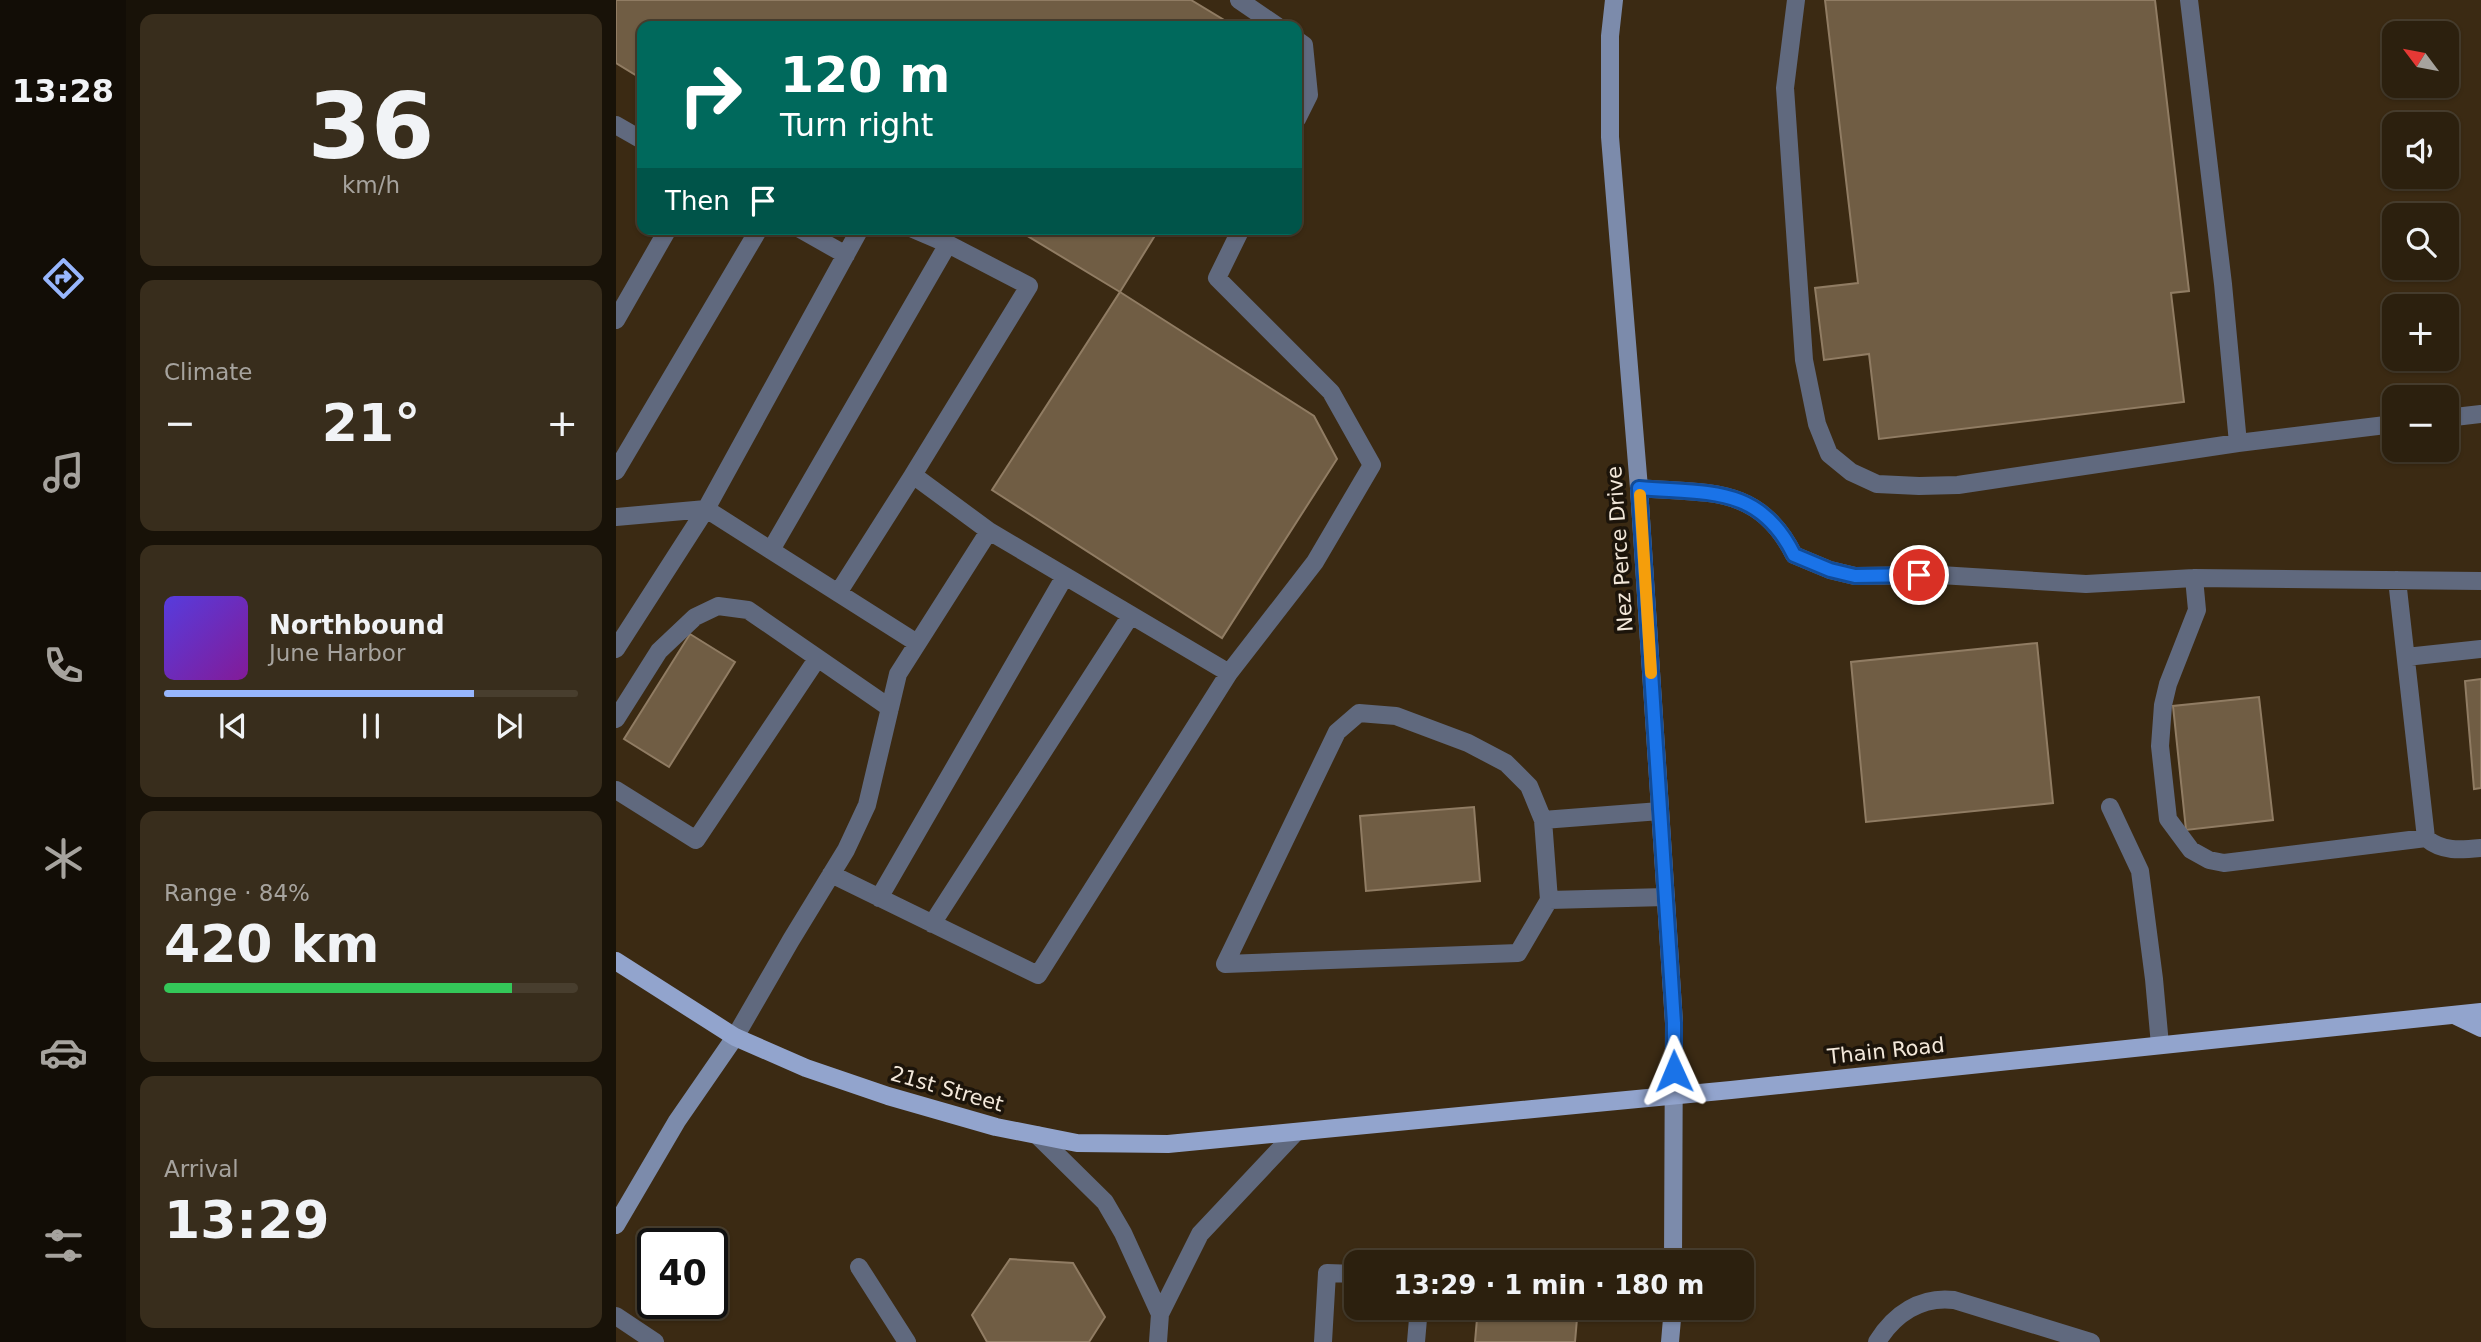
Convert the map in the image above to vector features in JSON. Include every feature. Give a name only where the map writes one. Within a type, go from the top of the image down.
[{"type":"main road","name":"21st Street","points":[[616,961],[735,1037],[806,1068],[888,1096],[996,1127],[1077,1143],[1168,1144],[1296,1132]]},
{"type":"main road","name":"Thain Road","points":[[1296,1132],[1674,1096],[2481,1012]]},
{"type":"main road","points":[[2454,1015],[2481,1028]]},
{"type":"street","name":"Nez Perce Drive","points":[[1614,0],[1610,36],[1610,137],[1639,488],[1674,1023],[1673,1250]]},
{"type":"street","points":[[616,1225],[677,1121],[735,1037]]},
{"type":"street","points":[[1670,1342],[1672,1320]]},
{"type":"lane","points":[[1240,0],[1270,21]]},
{"type":"lane","points":[[1796,0],[1785,88],[1803,346],[1817,424],[1829,454],[1851,472],[1877,484],[1958,485],[2238,443],[2382,425]]},
{"type":"lane","points":[[2189,0],[2223,284],[2238,443]]},
{"type":"lane","points":[[1302,44],[1309,95],[1302,108]]},
{"type":"lane","points":[[618,130],[637,138]]},
{"type":"lane","points":[[616,320],[665,235]]},
{"type":"lane","points":[[616,471],[755,235]]},
{"type":"lane","points":[[811,235],[846,255]]},
{"type":"lane","points":[[616,649],[706,509],[857,235]]},
{"type":"lane","points":[[838,593],[1029,286],[927,235]]},
{"type":"lane","points":[[831,874],[1038,975],[1229,673],[1315,562],[1372,465],[1331,392],[1217,278],[1238,235]]},
{"type":"lane","points":[[771,550],[948,244]]},
{"type":"lane","points":[[2459,417],[2481,414]]},
{"type":"lane","points":[[913,475],[989,531],[1229,673]]},
{"type":"lane","points":[[1639,488],[1716,493],[1738,498],[1775,524],[1794,555],[1830,570],[1855,576],[1940,575],[2086,583],[2194,578],[2481,581]]},
{"type":"lane","points":[[616,517],[706,509],[917,643]]},
{"type":"lane","points":[[735,1037],[846,850],[867,805],[898,674],[989,531]]},
{"type":"lane","points":[[879,898],[1065,576]]},
{"type":"lane","points":[[2194,578],[2197,610],[2173,667],[2160,728],[2168,820],[2191,850],[2209,860],[2224,863],[2426,838],[2445,849],[2457,851],[2481,848]]},
{"type":"lane","points":[[2397,580],[2426,838]]},
{"type":"lane","points":[[616,719],[659,651],[695,617],[718,606],[748,610],[890,708]]},
{"type":"lane","points":[[932,924],[1131,615]]},
{"type":"lane","points":[[2406,657],[2481,649]]},
{"type":"lane","points":[[616,790],[696,840],[817,659]]},
{"type":"lane","points":[[1359,713],[1395,716],[1468,743],[1506,763],[1528,786],[1543,820],[1549,900],[1518,953],[1224,964],[1337,732],[1359,713]]},
{"type":"lane","points":[[2110,807],[2140,871],[2160,1045]]},
{"type":"lane","points":[[1543,820],[1660,811]]},
{"type":"lane","points":[[1549,900],[1666,897]]},
{"type":"lane","points":[[1158,1342],[1160,1314],[1200,1234],[1296,1132]]},
{"type":"lane","points":[[1037,1135],[1105,1202],[1123,1233],[1160,1314]]},
{"type":"lane","points":[[859,1268],[907,1342]]},
{"type":"lane","points":[[1323,1342],[1327,1273],[1344,1274]]},
{"type":"lane","points":[[1877,1342],[1887,1326],[1902,1313],[1920,1303],[1938,1298],[1954,1300],[2091,1342]]},
{"type":"lane","points":[[616,1315],[656,1342]]},
{"type":"lane","points":[[1416,1342],[1418,1320]]},
{"type":"building","points":[[616,0],[1191,0],[1226,21],[637,21],[637,76],[616,63]]},
{"type":"building","points":[[1825,0],[2155,0],[2189,291],[2171,293],[2184,402],[1879,439],[1869,354],[1824,360],[1815,288],[1858,283]]},
{"type":"building","points":[[1026,235],[1155,235],[1120,292]]},
{"type":"building","points":[[1120,292],[1314,416],[1337,459],[1222,638],[992,490]]},
{"type":"building","points":[[690,634],[735,662],[669,767],[624,739]]},
{"type":"building","points":[[2037,643],[2053,803],[1866,822],[1851,662]]},
{"type":"building","points":[[2481,679],[2481,788],[2474,789],[2465,681]]},
{"type":"building","points":[[2259,697],[2273,820],[2186,830],[2173,706]]},
{"type":"building","points":[[1474,807],[1480,881],[1366,891],[1360,816]]},
{"type":"building","points":[[1010,1259],[1073,1263],[1105,1317],[1089,1342],[987,1342],[972,1315]]},
{"type":"building","points":[[1477,1320],[1577,1320],[1575,1342],[1475,1342]]},
{"type":"slow traffic","points":[[1640,495],[1651,673]]},
{"type":"route","points":[[1674,1071],[1674,1023],[1639,488],[1716,493],[1738,498],[1775,524],[1794,555],[1830,570],[1855,576],[1919,575]]}]
